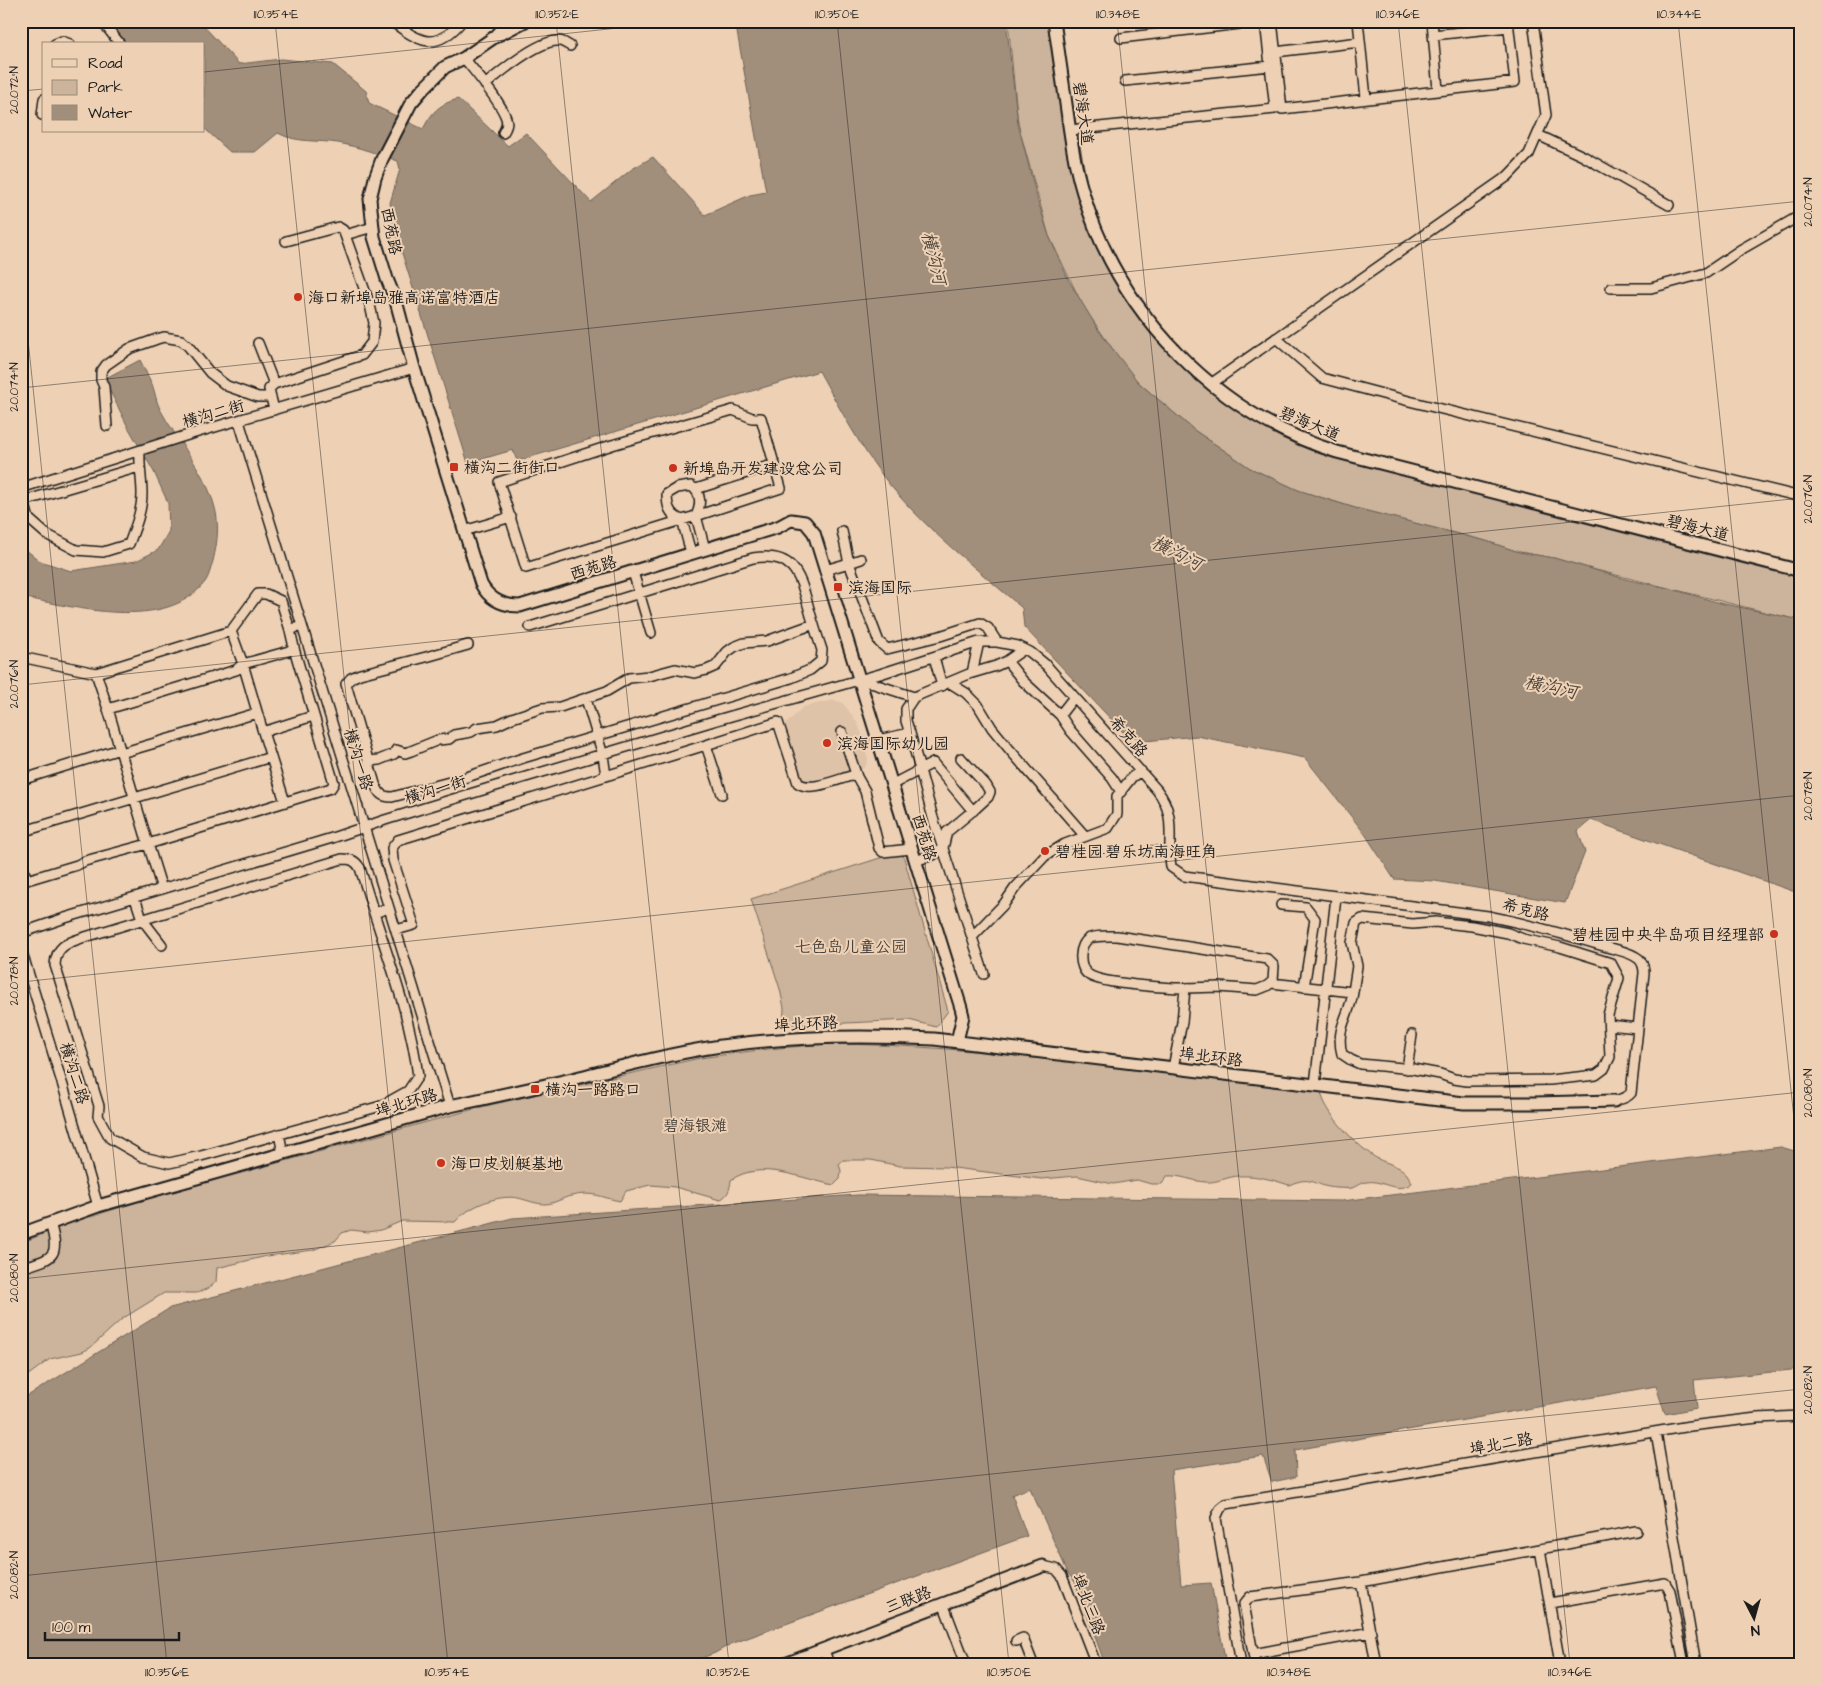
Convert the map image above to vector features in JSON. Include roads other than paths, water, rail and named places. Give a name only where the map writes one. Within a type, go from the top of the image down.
[{"type":"main road","name":"西苑路","points":[[506,21],[506,25],[496,36],[440,72],[411,103],[382,159],[370,200],[373,227],[382,262],[396,301],[414,368],[479,579],[484,589],[497,601],[510,606],[530,603],[778,527],[791,520],[805,522],[814,533],[963,1016],[957,1041]]},
{"type":"main road","points":[[496,36],[525,21]]},
{"type":"main road","name":"碧海大道","points":[[1054,21],[1072,129],[1082,174],[1097,220],[1121,271],[1146,310],[1159,326],[1190,359],[1237,398],[1266,416],[1303,434],[1335,446],[1801,566]]},
{"type":"main road","name":"碧海大道","points":[[1059,21],[1077,169],[1092,218],[1116,270],[1151,324],[1177,353],[1221,392],[1249,412],[1298,438],[1351,456],[1801,571]]},
{"type":"main road","name":"埠北环路","points":[[21,1234],[98,1206],[450,1106],[721,1046],[798,1038],[906,1037],[957,1041],[1464,1103],[1614,1101]]},
{"type":"main road","name":"三联路","points":[[785,1664],[812,1659],[824,1650],[1043,1566]]},
{"type":"street","points":[[102,21],[118,42]]},
{"type":"street","points":[[393,22],[424,42],[438,39],[451,33],[462,21]]},
{"type":"street","points":[[1122,38],[1265,21],[1270,66],[1278,109]]},
{"type":"street","points":[[1272,21],[1278,109]]},
{"type":"street","points":[[1358,21],[1366,98]]},
{"type":"street","points":[[1432,21],[1438,90]]},
{"type":"street","points":[[1215,381],[1508,176],[1529,154],[1546,115],[1533,21]]},
{"type":"street","points":[[1072,129],[1278,109],[1515,82],[1509,24],[1434,35]]},
{"type":"street","points":[[484,85],[496,74],[530,51],[554,41],[561,41],[570,46]]},
{"type":"street","points":[[1275,52],[1360,42]]},
{"type":"street","points":[[464,58],[507,119],[507,127],[503,132]]},
{"type":"street","points":[[1125,81],[1270,66]]},
{"type":"street","points":[[1538,135],[1583,156],[1670,205]]},
{"type":"street","points":[[1611,288],[1650,288],[1706,273],[1740,250],[1801,215]]},
{"type":"street","points":[[274,410],[269,389],[274,384],[362,355],[372,342],[374,323],[370,304],[343,230],[338,227],[286,241]]},
{"type":"street","points":[[345,235],[373,227]]},
{"type":"street","points":[[108,426],[101,372],[106,365],[129,349],[164,337],[181,340],[210,372],[227,386],[258,397],[270,397]]},
{"type":"street","points":[[1276,338],[1322,378],[1801,497]]},
{"type":"street","points":[[258,342],[274,384]]},
{"type":"street","name":"横沟二街","points":[[21,488],[188,435],[414,368]]},
{"type":"street","points":[[733,410],[752,418],[761,418],[781,488],[696,516],[526,568],[499,482],[733,410]]},
{"type":"street","name":"横沟一路","points":[[239,421],[450,1106]]},
{"type":"street","points":[[139,467],[24,501],[29,519],[46,534],[76,550],[103,552],[129,544],[138,520],[142,495],[139,467],[140,451]]},
{"type":"street","points":[[696,489],[774,464]]},
{"type":"street","points":[[52,478],[56,491]]},
{"type":"street","points":[[682,520],[670,511],[667,494],[676,488],[691,486],[696,489],[700,504],[696,516],[705,549]]},
{"type":"street","points":[[464,531],[510,517]]},
{"type":"street","points":[[682,520],[691,553]]},
{"type":"street","points":[[842,530],[850,563],[879,642],[887,649],[940,636],[980,623],[988,628],[998,642]]},
{"type":"street","points":[[468,644],[360,674],[351,678],[346,684],[375,784],[379,793],[384,797],[392,797],[461,779],[523,758],[791,678],[810,670],[821,661],[822,650],[800,576],[788,564],[772,557],[753,558],[530,627]]},
{"type":"street","points":[[825,570],[861,559]]},
{"type":"street","points":[[633,572],[651,632]]},
{"type":"street","points":[[21,657],[96,673],[231,630],[258,594],[266,594],[281,601],[334,784],[331,788],[27,880],[21,862]]},
{"type":"street","points":[[369,761],[394,754],[396,750],[405,753],[411,752],[438,740],[449,739],[454,735],[471,732],[477,728],[497,725],[542,708],[560,706],[586,698],[607,691],[629,678],[649,676],[675,668],[695,673],[707,670],[716,666],[727,652],[734,647],[744,643],[767,640],[814,624]]},
{"type":"street","points":[[290,630],[302,626]]},
{"type":"street","points":[[231,630],[285,802]]},
{"type":"street","points":[[972,673],[979,642]]},
{"type":"street","name":"希克路","points":[[859,679],[979,642],[1008,643],[1024,649],[1046,665],[1157,790],[1166,805],[1171,828],[1171,866],[1184,876],[1336,897],[1449,909],[1529,925],[1634,955],[1640,959],[1644,968],[1631,1092],[1623,1099],[1614,1101]]},
{"type":"street","points":[[108,709],[236,670],[243,664],[288,651],[294,646]]},
{"type":"street","points":[[859,679],[914,696],[1007,661],[1024,649]]},
{"type":"street","points":[[934,657],[946,684],[966,693],[978,705],[992,728],[1084,836]]},
{"type":"street","points":[[1007,661],[1023,681],[1060,715],[1070,730],[1112,778],[1121,792]]},
{"type":"street","points":[[96,673],[162,889]]},
{"type":"street","name":"横沟一街","points":[[21,933],[509,782],[859,679]]},
{"type":"street","points":[[914,696],[906,709],[906,721],[943,848],[984,974]]},
{"type":"street","points":[[1060,715],[1074,697]]},
{"type":"street","points":[[586,698],[604,755],[606,776]]},
{"type":"street","points":[[21,780],[257,713]]},
{"type":"street","points":[[263,732],[313,716]]},
{"type":"street","points":[[396,930],[414,925],[393,860],[392,848],[398,840],[778,722],[798,783],[803,787],[810,787],[851,776],[857,777]]},
{"type":"street","points":[[842,732],[857,777],[865,791],[879,848],[883,852],[911,849]]},
{"type":"street","points":[[878,740],[910,734]]},
{"type":"street","points":[[706,745],[722,794]]},
{"type":"street","points":[[21,832],[271,758]]},
{"type":"street","points":[[915,861],[933,855],[943,848],[947,832],[988,798],[990,792],[986,785],[961,758]]},
{"type":"street","points":[[891,785],[933,763],[973,811]]},
{"type":"street","points":[[972,937],[1004,904],[1015,888],[1045,856],[1084,836],[1108,828],[1117,814],[1117,796],[1132,777],[1141,771]]},
{"type":"street","points":[[1150,851],[1170,852]]},
{"type":"street","points":[[351,859],[360,868],[374,912],[406,1016],[418,1076],[408,1091],[381,1106],[201,1156],[169,1163],[143,1157],[110,1138],[98,1116],[99,1106],[55,965],[60,947],[67,943],[142,919],[333,862],[351,859]]},
{"type":"street","points":[[1315,1085],[1336,897]]},
{"type":"street","points":[[135,898],[142,919],[162,945]]},
{"type":"street","points":[[1281,906],[1306,907],[1315,919],[1309,990]]},
{"type":"street","points":[[374,912],[389,908]]},
{"type":"street","points":[[1362,919],[1413,924],[1435,922],[1472,926],[1508,933],[1523,939],[1575,951],[1611,963],[1619,978],[1615,995],[1610,1005],[1609,1025],[1610,1057],[1604,1069],[1596,1075],[1550,1080],[1467,1081],[1440,1074],[1360,1064],[1342,1054],[1339,1042],[1344,1021],[1352,1002],[1357,966],[1352,943],[1356,923],[1362,919]]},
{"type":"street","points":[[1102,936],[1117,936],[1257,957],[1267,960],[1274,966],[1273,981],[1257,990],[1219,987],[1185,988],[1147,986],[1101,979],[1089,975],[1082,966],[1083,946],[1089,939],[1102,936]]},
{"type":"street","name":"横沟二路","points":[[21,949],[98,1206]]},
{"type":"street","points":[[1271,983],[1309,990],[1325,989],[1353,992]]},
{"type":"street","points":[[1173,1068],[1182,1022],[1185,988]]},
{"type":"street","points":[[1609,1025],[1638,1028]]},
{"type":"street","points":[[1407,1069],[1412,1035]]},
{"type":"street","points":[[279,1134],[283,1153]]},
{"type":"street","points":[[21,1268],[51,1257],[55,1250],[55,1239],[50,1224]]},
{"type":"street","name":"埠北二路","points":[[1241,1664],[1216,1518],[1220,1509],[1226,1504],[1718,1422],[1801,1416]]},
{"type":"street","points":[[1656,1433],[1696,1664]]},
{"type":"street","points":[[1255,1664],[1244,1604],[1250,1597],[1362,1582],[1636,1531]]},
{"type":"street","points":[[1540,1549],[1560,1664]]},
{"type":"street","name":"埠北三路","points":[[1043,1566],[1056,1569],[1062,1576],[1096,1664]]},
{"type":"street","points":[[1362,1582],[1376,1664]]},
{"type":"street","points":[[1550,1603],[1665,1583],[1670,1591],[1684,1664]]},
{"type":"street","points":[[943,1603],[966,1664]]},
{"type":"street","points":[[1253,1654],[1371,1632]]},
{"type":"street","points":[[1016,1641],[1023,1638],[1033,1664]]},
{"type":"street","points":[[824,1650],[829,1664]]},
{"type":"water","name":"横沟河","points":[[108,21],[199,21],[239,64],[281,59],[333,64],[366,91],[369,103],[423,129],[441,106],[458,99],[508,146],[526,133],[591,202],[632,169],[653,157],[705,215],[750,195],[766,192],[735,21],[1006,21],[1018,124],[1049,236],[1069,281],[1099,331],[1138,382],[1194,430],[1250,468],[1298,490],[1329,500],[1486,541],[1519,552],[1554,558],[1629,580],[1668,588],[1720,603],[1801,620],[1801,894],[1591,820],[1578,831],[1585,852],[1565,903],[1435,881],[1394,879],[1365,834],[1305,758],[1197,736],[1145,741],[1123,732],[1024,627],[1022,608],[919,518],[889,484],[860,443],[819,371],[517,461],[513,450],[468,463],[396,234],[390,203],[400,169],[398,161],[346,145],[300,140],[278,133],[255,152],[230,152],[205,129],[205,42],[124,42]]},
{"type":"water","points":[[140,360],[152,384],[160,409],[203,477],[213,501],[217,516],[217,538],[208,577],[188,598],[167,607],[144,612],[92,610],[21,597],[21,546],[40,561],[71,571],[136,561],[158,550],[169,531],[168,503],[154,472],[128,427],[104,379]]},
{"type":"water","points":[[1781,1147],[1801,1153],[1801,1369],[1694,1380],[1697,1408],[1665,1414],[1656,1386],[1295,1450],[1296,1477],[1272,1482],[1263,1456],[1171,1470],[1181,1585],[1211,1583],[1226,1664],[1105,1664],[1075,1582],[1068,1573],[1030,1488],[1012,1495],[1027,1536],[731,1644],[715,1653],[686,1664],[21,1664],[21,1400],[170,1308],[512,1218],[858,1195],[1342,1201]]},
{"type":"place","name":"海口新埠岛雅高诺富特酒店","points":[[298,297]]},
{"type":"place","name":"横沟二街街口","points":[[454,467]]},
{"type":"place","name":"新埠岛开发建设总公司","points":[[673,468]]},
{"type":"place","name":"滨海国际","points":[[838,587]]},
{"type":"place","name":"滨海国际幼儿园","points":[[827,743]]},
{"type":"place","name":"碧桂园·碧乐坊南海旺角","points":[[1045,851]]},
{"type":"place","name":"碧桂园中央半岛项目经理部","points":[[1774,934]]},
{"type":"place","name":"横沟一路路口","points":[[535,1089]]},
{"type":"place","name":"海口皮划艇基地","points":[[441,1163]]},
{"type":"park label","name":"七色岛儿童公园","points":[[851,946]]},
{"type":"park label","name":"碧海银滩","points":[[695,1125]]}]
